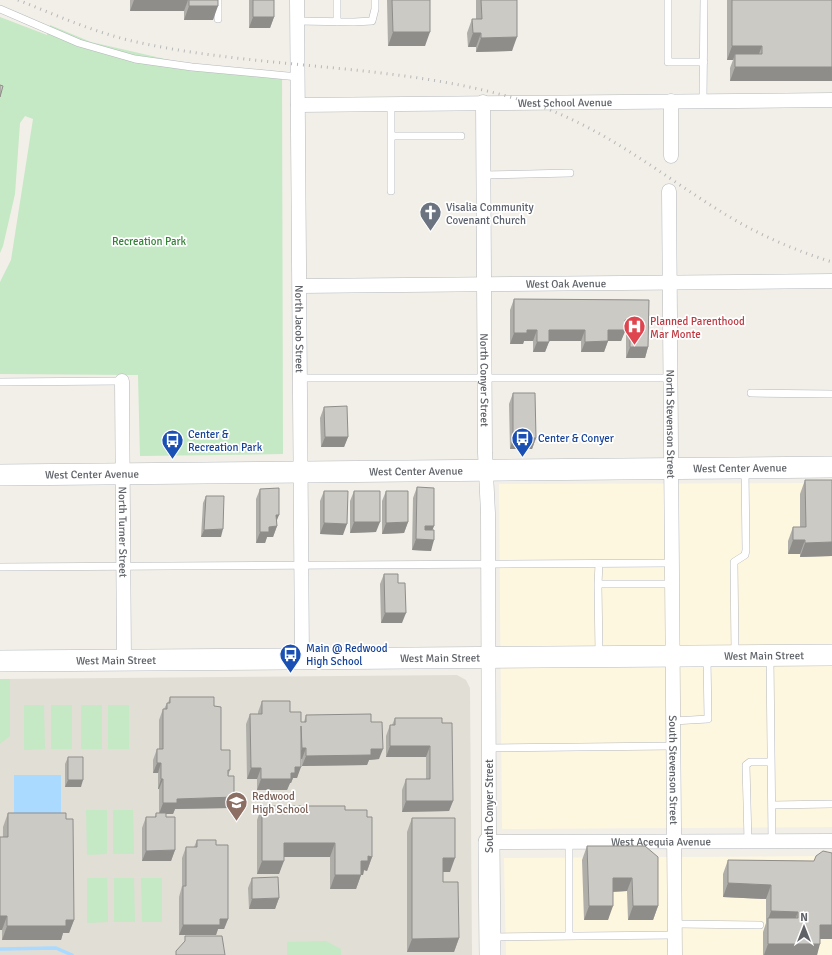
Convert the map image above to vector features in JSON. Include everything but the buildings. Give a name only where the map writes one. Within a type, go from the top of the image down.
[{"type":"street","name":"North Jacob Street","points":[[297,0],[302,658]]},
{"type":"street","name":"West School Avenue","points":[[298,105],[483,102],[832,100]]},
{"type":"street","points":[[671,101],[671,156]]},
{"type":"street","name":"North Conyer Street","points":[[483,102],[486,470],[488,513],[488,657]]},
{"type":"street","name":"North Stevenson Street","points":[[670,191],[673,657]]},
{"type":"street","name":"West Oak Avenue","points":[[300,286],[832,281]]},
{"type":"street","name":"North Turner Street","points":[[122,381],[124,660]]},
{"type":"street","name":"West Center Avenue","points":[[0,474],[832,468]]},
{"type":"street","name":"West Main Street","points":[[0,660],[832,655]]},
{"type":"street","name":"South Conyer Street","points":[[488,657],[490,946]]},
{"type":"street","name":"South Stevenson Street","points":[[673,657],[676,955]]},
{"type":"street","name":"West Acequia Avenue","points":[[489,842],[832,840]]},
{"type":"lane","points":[[218,0],[218,19]]},
{"type":"lane","points":[[337,0],[337,22]]},
{"type":"lane","points":[[298,21],[372,21],[375,0]]},
{"type":"lane","points":[[668,0],[668,62],[704,62]]},
{"type":"lane","points":[[703,101],[704,0]]},
{"type":"lane","points":[[0,9],[79,43],[135,59],[192,67],[298,77]]},
{"type":"lane","points":[[391,104],[391,191]]},
{"type":"lane","points":[[391,136],[461,136]]},
{"type":"lane","points":[[483,175],[570,173]]},
{"type":"lane","points":[[300,378],[672,378]]},
{"type":"lane","points":[[0,382],[122,381]]},
{"type":"lane","points":[[752,393],[832,394]]},
{"type":"lane","points":[[735,655],[734,562],[745,555],[746,550],[745,468]]},
{"type":"lane","points":[[0,567],[673,563]]},
{"type":"lane","points":[[599,564],[599,657]]},
{"type":"lane","points":[[598,584],[673,584]]},
{"type":"lane","points":[[770,655],[772,841]]},
{"type":"lane","points":[[673,721],[708,719],[707,656]]},
{"type":"lane","points":[[489,748],[673,746]]},
{"type":"lane","points":[[748,841],[746,765],[750,762],[770,762]]},
{"type":"lane","points":[[772,805],[832,804]]},
{"type":"lane","points":[[569,842],[569,936]]},
{"type":"lane","points":[[490,946],[569,936],[760,925]]},
{"type":"shaded area","points":[[832,483],[832,827],[502,829],[499,484]]},
{"type":"shaded area","name":"Redwood High School","points":[[457,675],[466,680],[470,688],[472,955],[0,955],[0,679]]},
{"type":"shaded area","points":[[832,856],[832,955],[506,955],[504,858]]},
{"type":"green space","name":"Recreation Park","points":[[0,17],[47,35],[50,25],[91,42],[178,62],[282,74],[283,454],[140,456],[138,375],[0,374],[0,282],[11,260],[33,119],[25,116],[20,123],[15,194],[0,253]]},
{"type":"green space","points":[[0,679],[10,679],[10,736],[0,744]]},
{"type":"green space","points":[[24,705],[44,705],[45,749],[24,750]]},
{"type":"green space","points":[[51,705],[72,705],[72,749],[51,749]]},
{"type":"green space","points":[[81,705],[102,705],[102,749],[81,749]]},
{"type":"green space","points":[[108,705],[129,705],[129,749],[108,749]]},
{"type":"green space","points":[[86,810],[107,810],[107,854],[87,855]]},
{"type":"green space","points":[[113,810],[133,810],[134,854],[113,854]]},
{"type":"green space","points":[[87,878],[107,878],[108,922],[87,923]]},
{"type":"green space","points":[[114,878],[134,878],[135,922],[114,922]]},
{"type":"green space","points":[[141,878],[162,878],[162,922],[142,922]]},
{"type":"green space","points":[[326,941],[341,949],[341,955],[287,955],[287,942]]},
{"type":"water","points":[[14,775],[61,775],[61,818],[14,818]]},
{"type":"waterway","points":[[0,949],[56,948],[72,955]]},
{"type":"railway","points":[[18,0],[94,30],[141,43],[189,52],[382,73],[430,80],[477,89],[524,101],[554,112],[610,140],[713,207],[751,229],[785,245],[832,262]]},
{"type":"place","name":"Visalia Community Covenant Church","points":[[430,232]]},
{"type":"place","name":"Planned Parenthood Mar Monte","points":[[635,346]]},
{"type":"place","name":"Center & Conyer","points":[[523,458]]},
{"type":"place","name":"Center & Recreation Park","points":[[173,460]]},
{"type":"place","name":"Main @ Redwood High School","points":[[291,674]]},
{"type":"place","name":"Redwood High School","points":[[236,822]]}]
